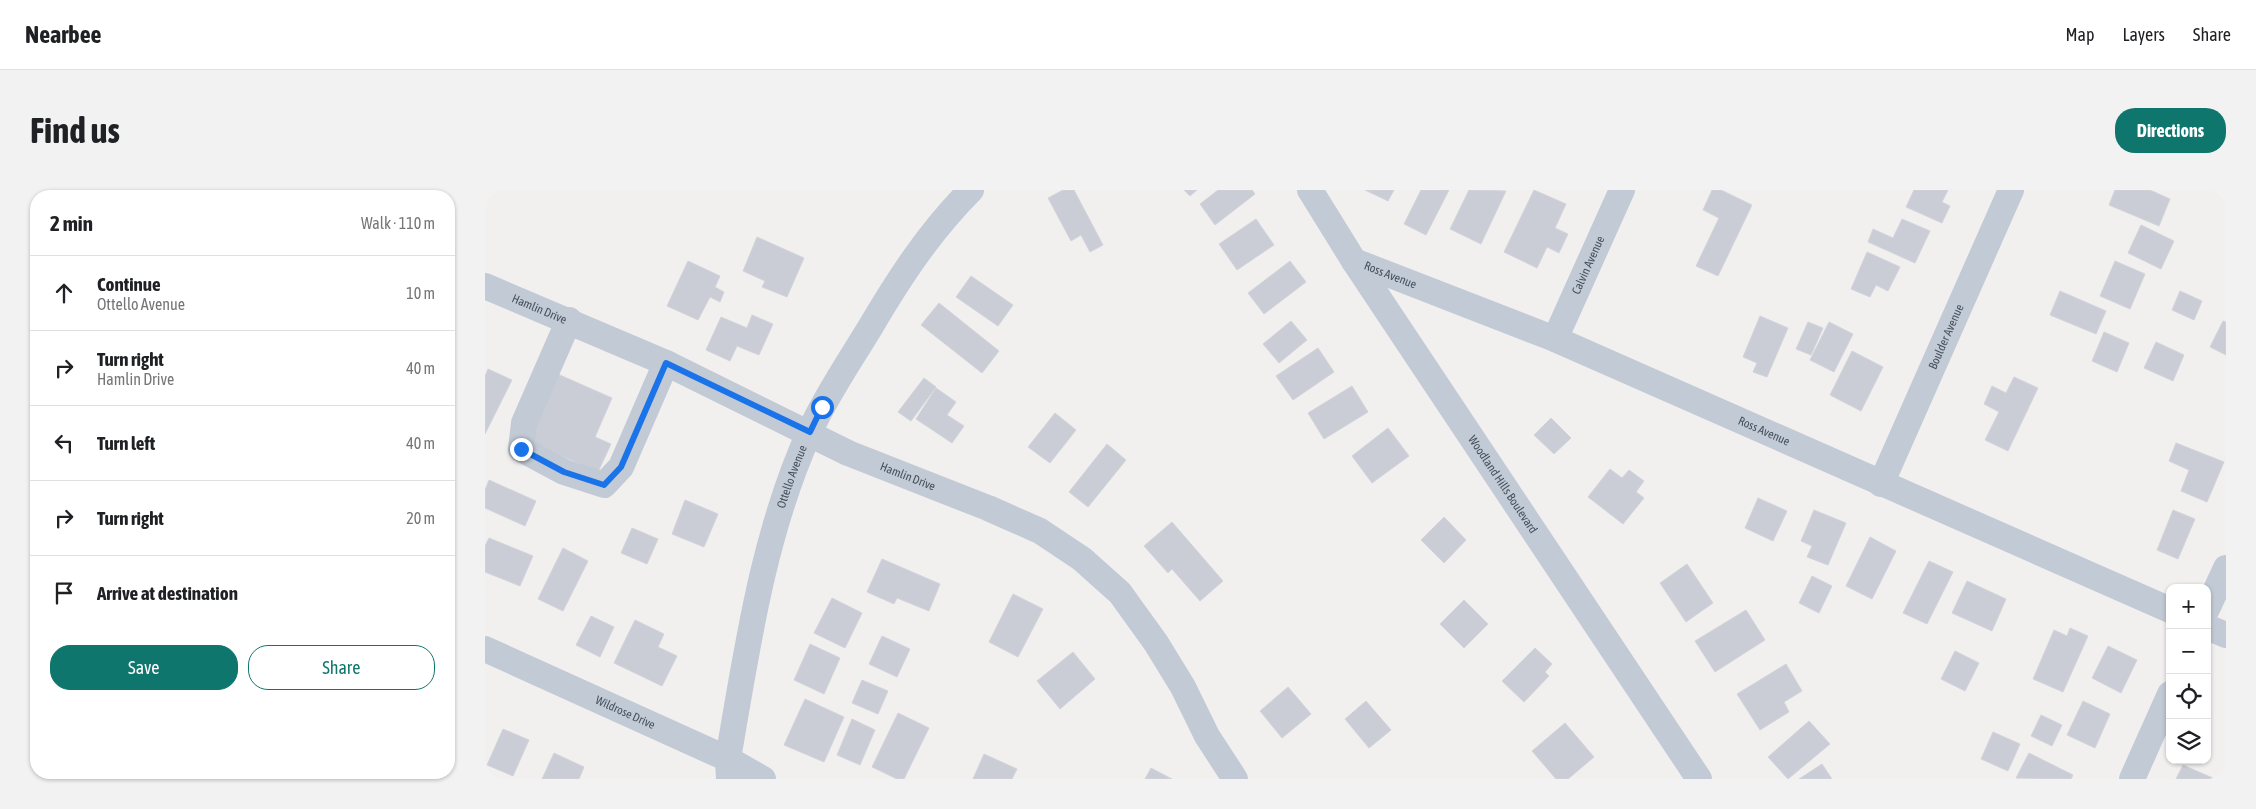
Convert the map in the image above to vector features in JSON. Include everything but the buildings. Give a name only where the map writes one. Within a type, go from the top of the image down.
[{"type":"street","name":"Ottello Avenue","points":[[729,769],[769,546],[783,500],[810,432],[822,407],[904,271],[945,216],[971,190]]},
{"type":"street","name":"Woodland Hills Boulevard","points":[[1310,190],[1354,261],[1699,779]]},
{"type":"street","name":"Calvin Avenue","points":[[1555,339],[1621,190]]},
{"type":"street","name":"Boulder Avenue","points":[[1881,484],[2011,190]]},
{"type":"street","name":"Ross Avenue","points":[[1354,261],[1555,339],[2166,608]]},
{"type":"street","name":"Hamlin Drive","points":[[485,286],[569,320],[666,363],[810,432],[848,453],[1031,527],[1082,559],[1120,593],[1157,643],[1183,687],[1207,736],[1235,779]]},
{"type":"street","points":[[569,320],[524,423],[521,449],[564,472],[604,485],[621,467],[666,363]]},
{"type":"street","points":[[2211,600],[2226,568]]},
{"type":"street","points":[[2211,629],[2226,636]]},
{"type":"street","name":"Wildrose Drive","points":[[485,649],[729,769],[763,779]]},
{"type":"street","points":[[2132,779],[2166,703]]},
{"type":"route","points":[[521,449],[564,472],[604,485],[621,467],[666,363],[810,432],[822,407]]}]
